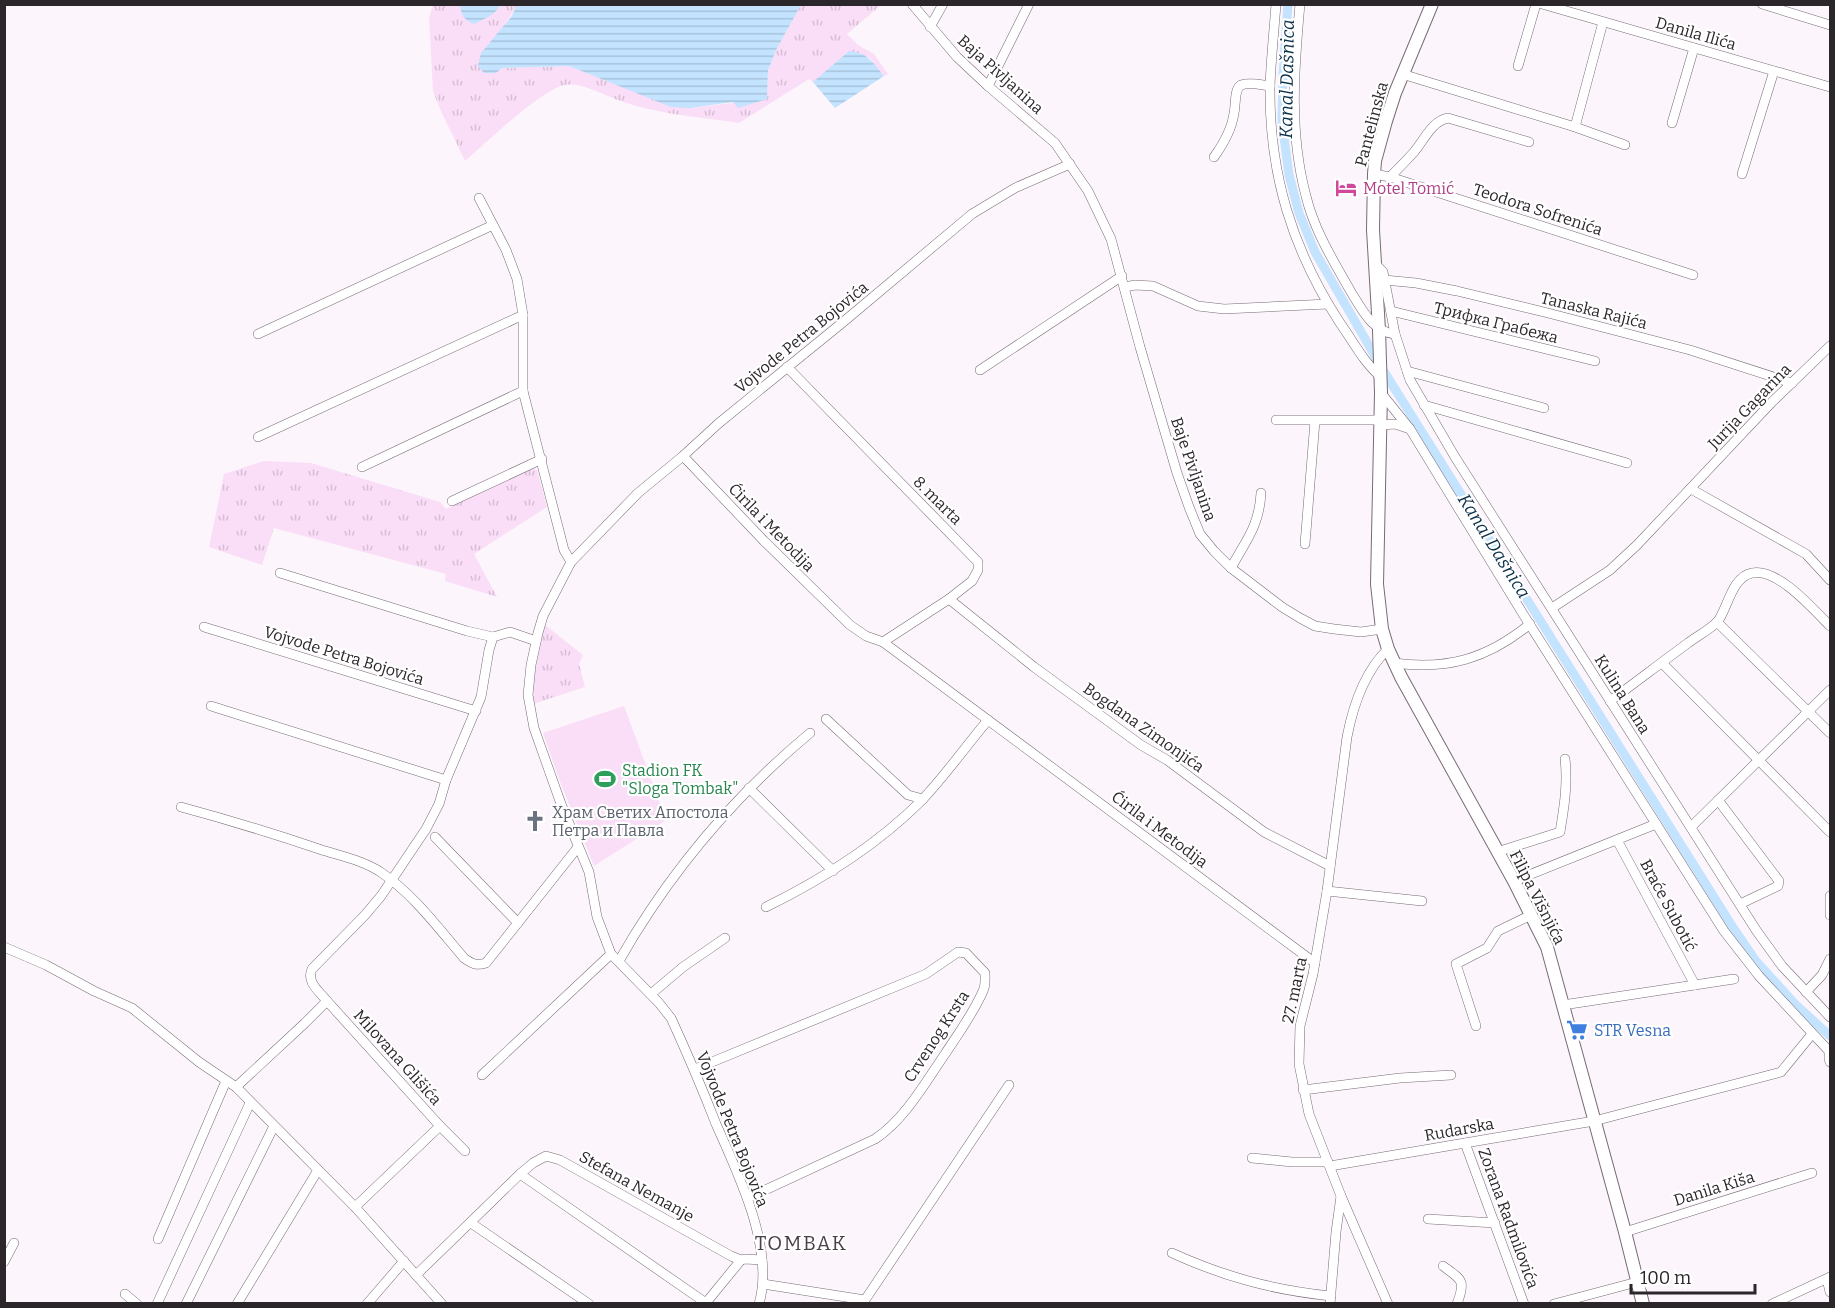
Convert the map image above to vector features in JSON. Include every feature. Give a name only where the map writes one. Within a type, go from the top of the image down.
[{"type":"main road","name":"Pantelinska","points":[[1381,378],[1374,262],[1374,174],[1386,121],[1402,74],[1432,4]]},
{"type":"main road","name":"Filipa Višnjića","points":[[1381,378],[1377,567],[1382,629],[1394,663],[1514,881],[1547,947],[1643,1304]]},
{"type":"street","name":"Baja Pivljanina","points":[[912,4],[957,57],[1055,143],[1070,164]]},
{"type":"street","points":[[930,27],[944,4]]},
{"type":"street","points":[[988,86],[1029,4]]},
{"type":"street","points":[[1276,4],[1270,86],[1273,147],[1280,188],[1302,253],[1328,304],[1364,359],[1381,378]]},
{"type":"street","points":[[1300,4],[1294,70],[1294,108],[1300,168],[1306,199],[1320,234],[1361,308],[1379,330],[1395,334]]},
{"type":"street","points":[[1518,66],[1536,4]]},
{"type":"street","name":"Danila Ilića","points":[[1542,4],[1830,87]]},
{"type":"street","points":[[1762,4],[1830,25]]},
{"type":"street","points":[[1575,127],[1603,22]]},
{"type":"street","points":[[1672,123],[1694,48]]},
{"type":"street","points":[[1742,174],[1774,71]]},
{"type":"street","points":[[1402,74],[1575,127],[1625,145]]},
{"type":"street","points":[[1214,157],[1225,142],[1234,114],[1237,89],[1240,86],[1251,84],[1270,86]]},
{"type":"street","name":"Pantelinska","points":[[1390,177],[1442,119],[1448,118],[1529,142]]},
{"type":"street","name":"Baje Pivljanina","points":[[1070,164],[1088,191],[1112,239],[1140,346],[1188,507],[1200,534],[1231,568],[1282,607],[1315,626],[1361,632],[1382,629]]},
{"type":"street","name":"Vojvode Petra Bojovića","points":[[759,1304],[763,1284],[762,1260],[748,1198],[695,1070],[672,1018],[611,954],[597,916],[590,872],[561,804],[530,714],[529,685],[536,641],[543,616],[572,562],[630,500],[719,423],[972,214],[1015,188],[1070,164]]},
{"type":"street","name":"Teodora Sofrenića","points":[[1374,174],[1390,177],[1693,275]]},
{"type":"street","points":[[479,198],[515,271],[523,315],[523,391],[564,550],[572,562]]},
{"type":"street","points":[[258,334],[493,225]]},
{"type":"street","name":"Kulina Bana","points":[[1374,262],[1383,272],[1395,334],[1407,371],[1455,457],[1756,930],[1782,966],[1830,1017]]},
{"type":"street","points":[[980,370],[1122,276]]},
{"type":"street","name":"Tanaska Rajića","points":[[1384,280],[1416,283],[1456,291],[1548,313],[1690,350],[1792,383]]},
{"type":"street","points":[[1125,287],[1153,286],[1198,306],[1224,309],[1328,304]]},
{"type":"street","name":"Трифка Грабежа","points":[[1391,311],[1595,361]]},
{"type":"street","points":[[258,436],[523,315]]},
{"type":"street","name":"Jurija Gagarina","points":[[1552,608],[1610,570],[1637,545],[1830,346]]},
{"type":"street","name":"8. marta","points":[[787,367],[978,562],[978,570],[972,581],[949,599],[883,642]]},
{"type":"street","points":[[1407,371],[1544,408]]},
{"type":"street","points":[[362,467],[523,391]]},
{"type":"street","points":[[1381,393],[1410,429],[1724,931],[1759,976],[1828,1051],[1830,1062]]},
{"type":"street","points":[[1424,405],[1627,463]]},
{"type":"street","points":[[1276,420],[1381,423],[1395,424],[1410,429]]},
{"type":"street","points":[[1305,544],[1315,421]]},
{"type":"street","name":"Ćirila i Metodija","points":[[683,456],[842,618],[866,636],[883,642],[1315,963]]},
{"type":"street","points":[[452,501],[542,459]]},
{"type":"street","points":[[1691,489],[1806,554],[1830,580]]},
{"type":"street","points":[[1231,568],[1251,534],[1260,511],[1261,493]]},
{"type":"street","points":[[280,573],[493,637],[510,632],[536,641]]},
{"type":"street","points":[[1610,701],[1717,622],[1738,583],[1753,573],[1773,577],[1789,586],[1830,626]]},
{"type":"street","name":"Bogdana Zimonjića","points":[[949,599],[1034,667],[1133,740],[1167,760],[1264,832],[1330,866]]},
{"type":"street","points":[[1717,622],[1830,734]]},
{"type":"street","points":[[1394,663],[1436,665],[1476,657],[1504,643],[1530,624]]},
{"type":"street","name":"Vojvode Petra Bojovića","points":[[204,627],[476,711]]},
{"type":"street","points":[[391,880],[426,829],[438,804],[481,697],[493,637]]},
{"type":"street","name":"27. marta","points":[[1388,649],[1361,689],[1351,716],[1327,891],[1315,963],[1300,1026],[1299,1064],[1309,1114],[1341,1196],[1388,1304]]},
{"type":"street","points":[[1662,663],[1830,832]]},
{"type":"street","points":[[1691,827],[1830,690]]},
{"type":"street","points":[[211,706],[446,780]]},
{"type":"street","points":[[826,719],[908,795],[922,799]]},
{"type":"street","points":[[766,907],[833,871],[888,830],[922,799],[988,720]]},
{"type":"street","points":[[619,961],[677,870],[723,814],[810,733]]},
{"type":"street","points":[[1497,852],[1560,832],[1567,776],[1565,759]]},
{"type":"street","points":[[749,788],[833,871]]},
{"type":"street","points":[[1718,800],[1779,881],[1778,886],[1740,904]]},
{"type":"street","points":[[182,807],[268,832],[379,871],[420,908],[464,958],[479,965],[486,963],[578,847]]},
{"type":"street","points":[[1514,881],[1656,824]]},
{"type":"street","points":[[435,837],[518,923]]},
{"type":"street","name":"Braće Subotić","points":[[1617,840],[1695,985]]},
{"type":"street","name":"Milovana Glišića","points":[[355,1207],[440,1126],[310,980],[312,969],[365,915],[391,880]]},
{"type":"street","points":[[1327,891],[1422,901]]},
{"type":"street","points":[[1830,896],[1830,915]]},
{"type":"street","points":[[1476,1026],[1456,964],[1487,948],[1498,931],[1531,915]]},
{"type":"street","points":[[651,994],[690,962],[725,938]]},
{"type":"street","points":[[4,947],[46,965],[132,1008],[199,1062],[236,1087],[355,1207],[442,1304]]},
{"type":"street","name":"Crvenog Krsta","points":[[695,1070],[926,974],[958,952],[966,953],[985,973],[984,990],[969,1017],[927,1080],[893,1125],[875,1139],[748,1198]]},
{"type":"street","points":[[482,1075],[611,954]]},
{"type":"street","points":[[1806,992],[1822,975],[1830,959]]},
{"type":"street","points":[[1563,1005],[1734,979]]},
{"type":"street","points":[[236,1087],[327,1001]]},
{"type":"street","name":"Rudarska","points":[[1329,1164],[1594,1121],[1781,1072],[1812,1034]]},
{"type":"street","points":[[1303,1090],[1400,1078],[1451,1075]]},
{"type":"street","points":[[158,1239],[226,1081]]},
{"type":"street","points":[[763,1284],[864,1302],[1009,1085]]},
{"type":"street","points":[[157,1304],[250,1103]]},
{"type":"street","points":[[186,1304],[274,1126]]},
{"type":"street","points":[[440,1126],[465,1151]]},
{"type":"street","name":"Zorana Radmilovića","points":[[1466,1143],[1524,1304]]},
{"type":"street","name":"Stefana Nemanje","points":[[416,1275],[520,1174],[546,1156],[560,1160],[741,1260],[762,1260]]},
{"type":"street","points":[[1252,1158],[1329,1164]]},
{"type":"street","points":[[237,1304],[318,1170]]},
{"type":"street","name":"Danila Kiša","points":[[1625,1232],[1812,1173]]},
{"type":"street","points":[[520,1174],[705,1303],[741,1260]]},
{"type":"street","points":[[1172,1252],[1223,1274],[1249,1282],[1331,1300],[1341,1196]]},
{"type":"street","points":[[1428,1219],[1495,1223]]},
{"type":"street","points":[[471,1223],[589,1304]]},
{"type":"street","points":[[4,1262],[14,1243]]},
{"type":"street","points":[[367,1304],[404,1261]]},
{"type":"street","points":[[1443,1266],[1461,1281],[1463,1288],[1457,1304]]},
{"type":"street","points":[[1772,1304],[1829,1278],[1830,1292]]},
{"type":"street","name":"Zorana Radmilovića","points":[[1554,1304],[1637,1282]]},
{"type":"street","points":[[125,1294],[137,1304]]},
{"type":"green space","points":[[433,5],[460,5],[461,13],[498,9],[500,5],[517,5],[502,29],[502,68],[569,66],[655,100],[690,108],[767,99],[768,72],[776,50],[801,5],[881,5],[847,34],[858,45],[874,54],[888,74],[884,76],[870,58],[849,51],[813,82],[809,79],[739,123],[656,111],[581,86],[564,85],[541,97],[465,161],[433,91],[429,18]]},
{"type":"green space","points":[[264,461],[311,463],[440,502],[446,509],[533,468],[537,470],[547,507],[474,554],[497,597],[445,581],[446,574],[274,528],[262,565],[209,547],[224,474]]},
{"type":"green space","points":[[545,625],[583,655],[579,664],[585,687],[533,704],[535,670]]},
{"type":"green space","name":"Stadion FK \"Sloga Tombak\"","points":[[624,706],[666,820],[594,866],[543,733]]},
{"type":"water","points":[[460,4],[500,5],[492,14],[474,24],[464,17]]},
{"type":"water","points":[[517,4],[801,5],[776,50],[768,71],[767,99],[738,108],[733,102],[690,108],[671,107],[569,66],[502,68],[496,73],[484,73],[478,66],[481,53],[511,17]]},
{"type":"water","points":[[849,51],[866,56],[884,76],[835,108],[813,82]]},
{"type":"waterway","name":"Kanal Dašnica","points":[[1288,4],[1282,122],[1289,175],[1299,213],[1315,252],[1383,370],[1732,926],[1756,961],[1795,1004],[1830,1036]]},
{"type":"place","name":"Motel Tomić","points":[[1346,188]]},
{"type":"place","name":"Stadion FK \"Sloga Tombak\"","points":[[605,779]]},
{"type":"place","name":"Храм Светих Апостола Петра и Павла","points":[[535,821]]},
{"type":"place","name":"STR Vesna","points":[[1577,1030]]},
{"type":"district","name":"TOMBAK","points":[[801,1243]]}]
